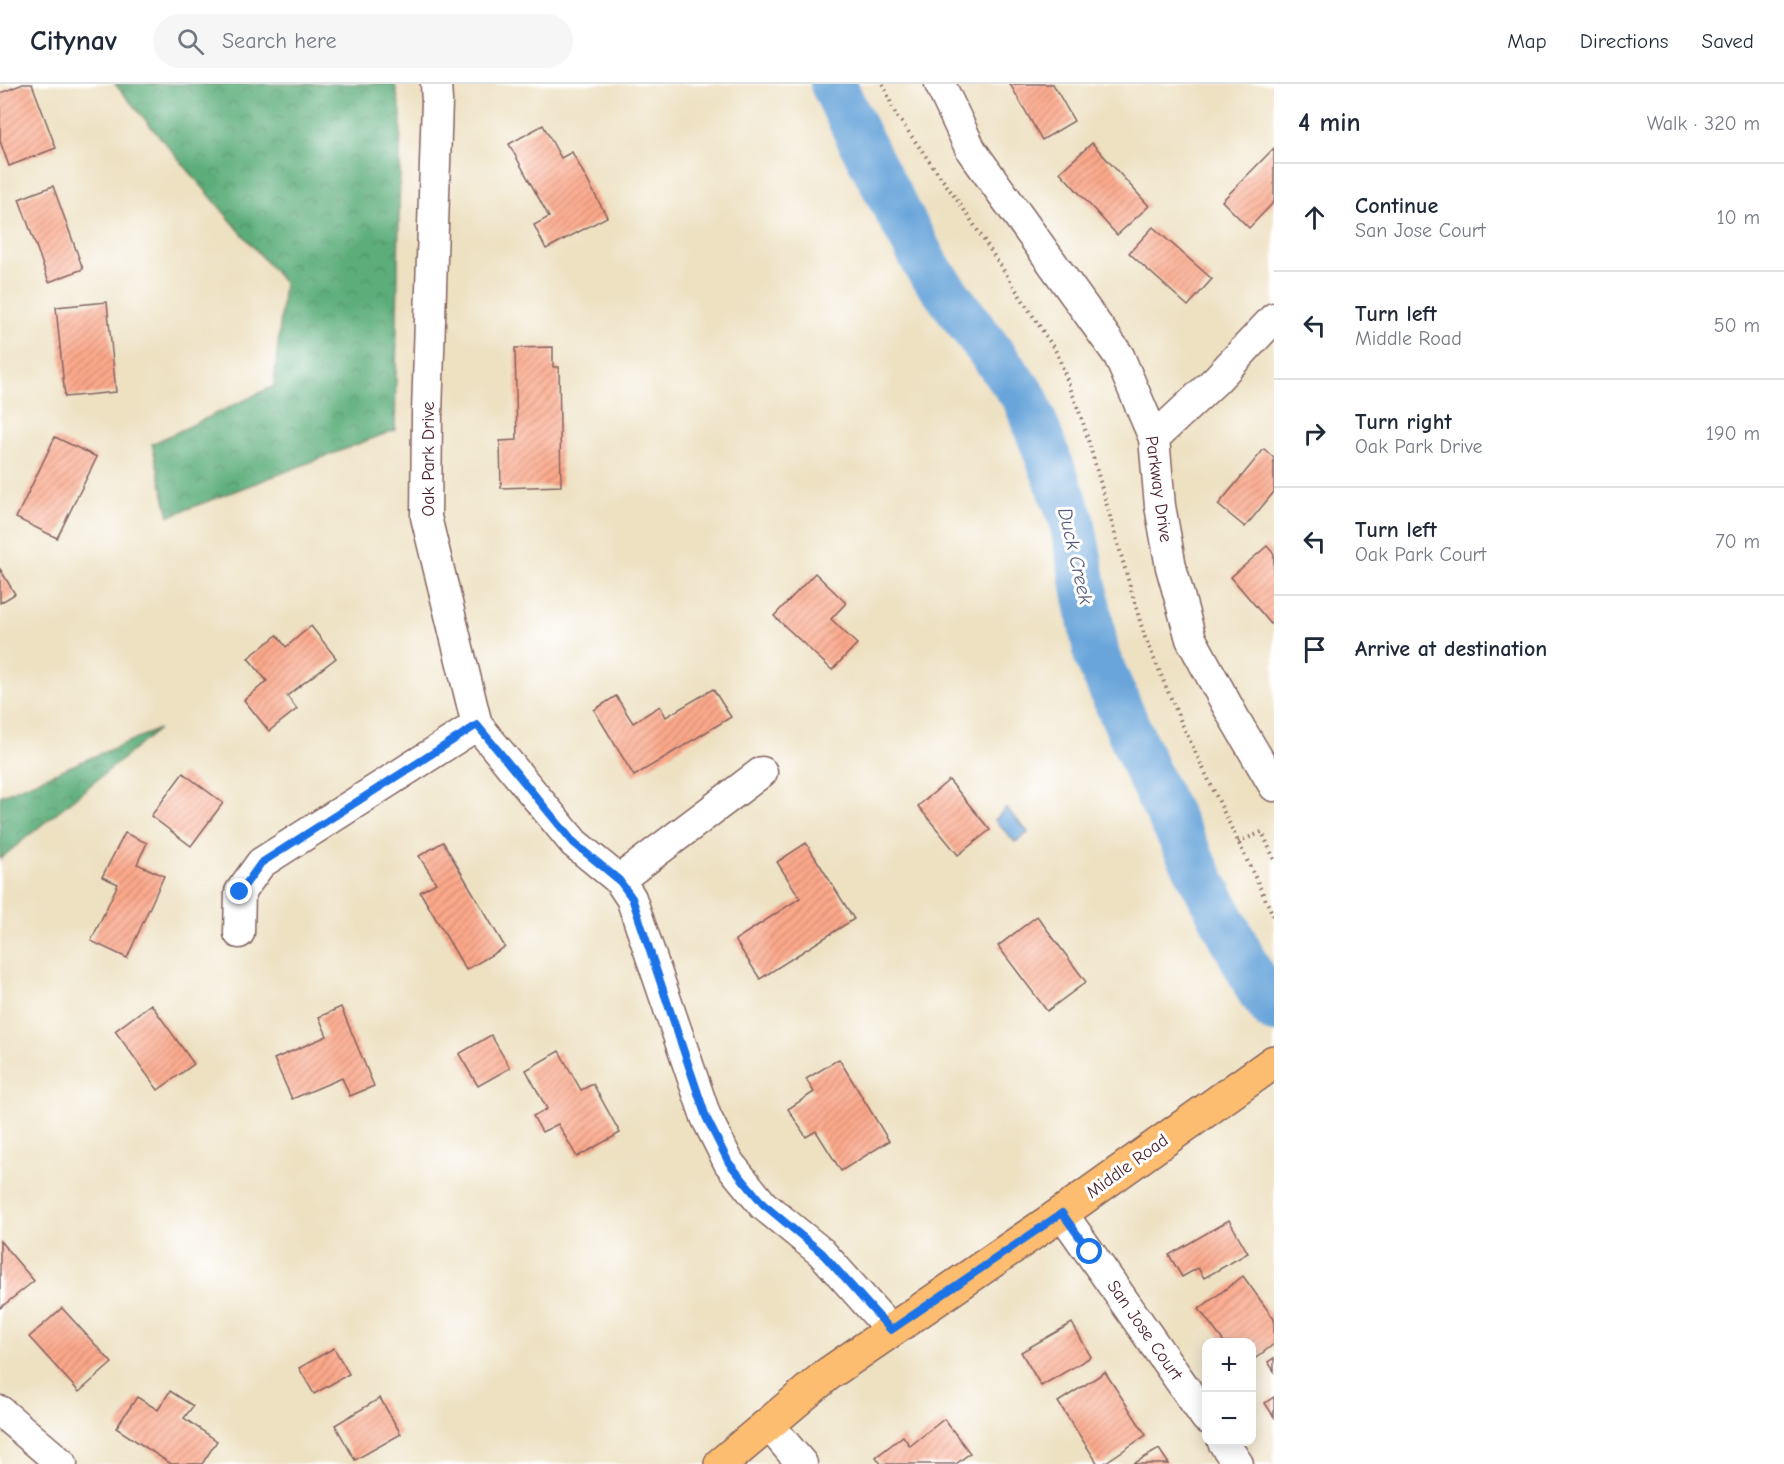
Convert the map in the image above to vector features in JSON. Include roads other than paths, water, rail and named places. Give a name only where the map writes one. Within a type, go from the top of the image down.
[{"type":"main road","name":"Middle Road","points":[[721,1464],[828,1374],[1062,1213],[1274,1062]]},
{"type":"street","name":"Oak Park Drive","points":[[436,84],[426,518],[477,725],[574,843],[619,880],[632,898],[706,1117],[729,1163],[763,1204],[821,1252],[891,1330]]},
{"type":"street","name":"Parkway Drive","points":[[940,84],[971,150],[1119,357],[1154,438],[1160,506],[1171,567],[1191,639],[1274,786]]},
{"type":"street","points":[[1154,438],[1216,380],[1274,318]]},
{"type":"street","points":[[239,933],[240,892],[261,863],[477,725]]},
{"type":"street","points":[[619,880],[762,772]]},
{"type":"street","name":"San Jose Court","points":[[1062,1213],[1202,1412]]},
{"type":"street","points":[[0,1411],[62,1464]]},
{"type":"street","points":[[768,1424],[802,1464]]},
{"type":"street","points":[[1226,1446],[1238,1464]]},
{"type":"water","points":[[1005,809],[1028,833],[1015,842],[995,820]]},
{"type":"waterway","name":"Duck Creek","points":[[833,84],[927,267],[1025,398],[1072,520],[1097,657],[1151,780],[1259,990],[1274,1010]]}]
